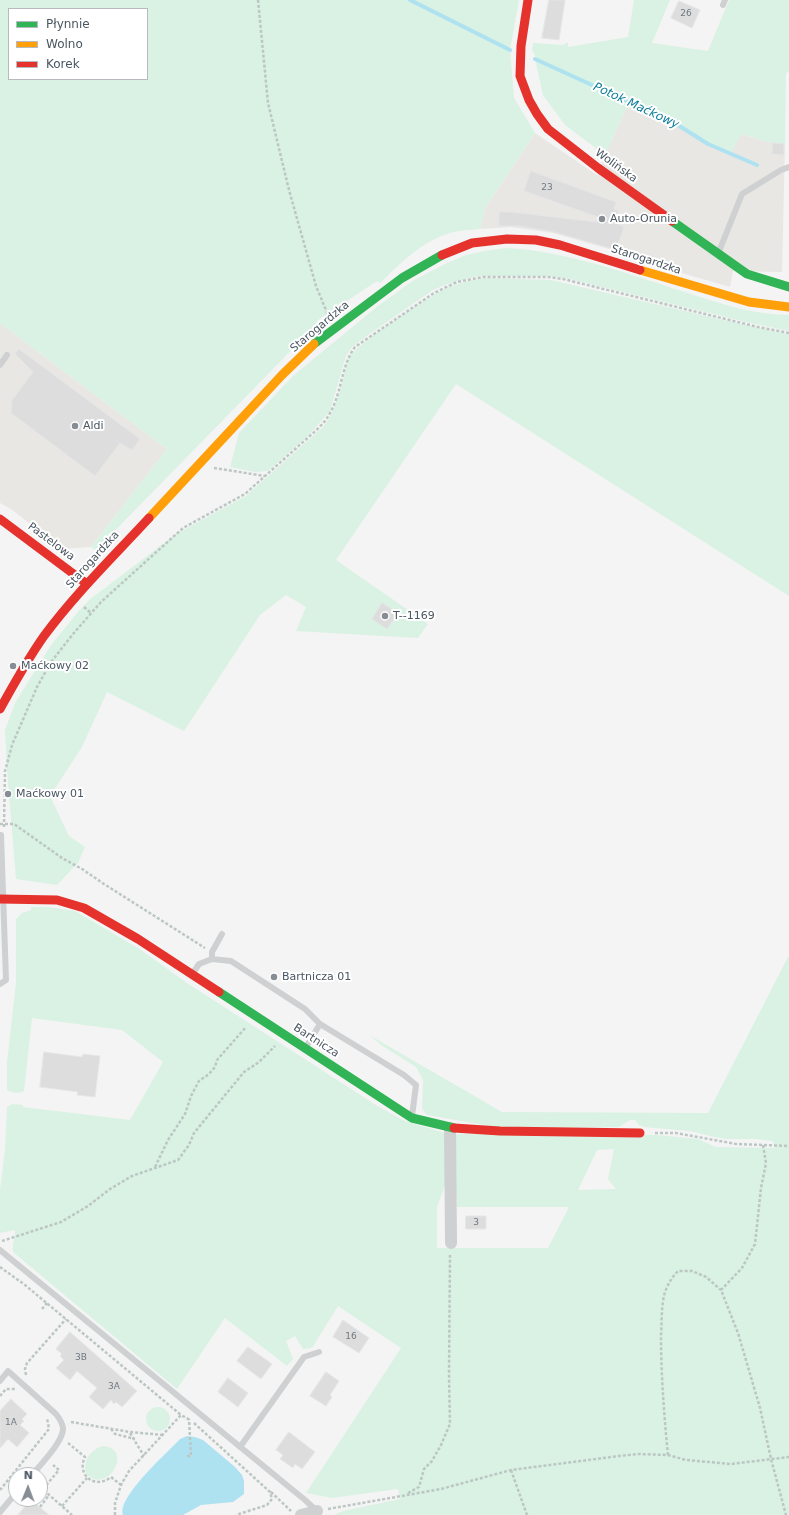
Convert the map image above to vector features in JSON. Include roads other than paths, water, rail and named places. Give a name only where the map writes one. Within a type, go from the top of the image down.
[{"type":"street","name":"Wolińska","points":[[528,0],[521,46],[520,76],[529,100],[548,129],[598,168],[747,274],[789,287]]},
{"type":"street","name":"Starogardzka","points":[[0,709],[21,670],[41,641],[87,584],[282,375],[316,342],[334,328],[402,278],[440,256],[472,243],[508,239],[536,240],[560,245],[684,284],[748,302],[789,307]]},
{"type":"street","name":"Pastelowa","points":[[0,519],[87,584]]},
{"type":"street","name":"Bartnicza","points":[[2,899],[57,900],[84,908],[138,939],[412,1118],[450,1128],[500,1131],[640,1133]]},
{"type":"street","points":[[450,1128],[451,1243]]},
{"type":"street","points":[[301,1515],[317,1511]]},
{"type":"lane","points":[[718,254],[742,194],[781,170],[789,167]]},
{"type":"lane","points":[[0,365],[7,355]]},
{"type":"lane","points":[[0,984],[6,980],[2,899],[1,835]]},
{"type":"lane","points":[[192,974],[200,964],[212,956],[222,934]]},
{"type":"lane","points":[[212,956],[231,961],[305,1009],[320,1024],[404,1075],[416,1085],[412,1118]]},
{"type":"lane","points":[[305,1048],[320,1024]]},
{"type":"lane","points":[[0,1250],[317,1511]]},
{"type":"lane","points":[[240,1447],[304,1357],[319,1352]]},
{"type":"lane","points":[[0,1381],[8,1371],[56,1414],[61,1421],[63,1430],[60,1439],[38,1467]]},
{"type":"lane","points":[[0,1512],[8,1502]]},
{"type":"water","points":[[187,1436],[203,1440],[235,1467],[242,1475],[244,1481],[244,1494],[233,1502],[201,1505],[183,1515],[123,1515],[123,1507],[135,1487],[180,1439]]},
{"type":"waterway","name":"Potok Maćkowy","points":[[410,0],[510,50]]},
{"type":"waterway","name":"Potok Maćkowy","points":[[535,59],[673,122],[708,144],[757,165]]},
{"type":"place","name":"Auto-Orunia","points":[[602,219]]},
{"type":"place","name":"Aldi","points":[[75,426]]},
{"type":"place","name":"T--1169","points":[[385,616]]},
{"type":"place","name":"Maćkowy 02","points":[[13,666]]},
{"type":"place","name":"Maćkowy 01","points":[[8,794]]},
{"type":"place","name":"Bartnicza 01","points":[[274,977]]}]
